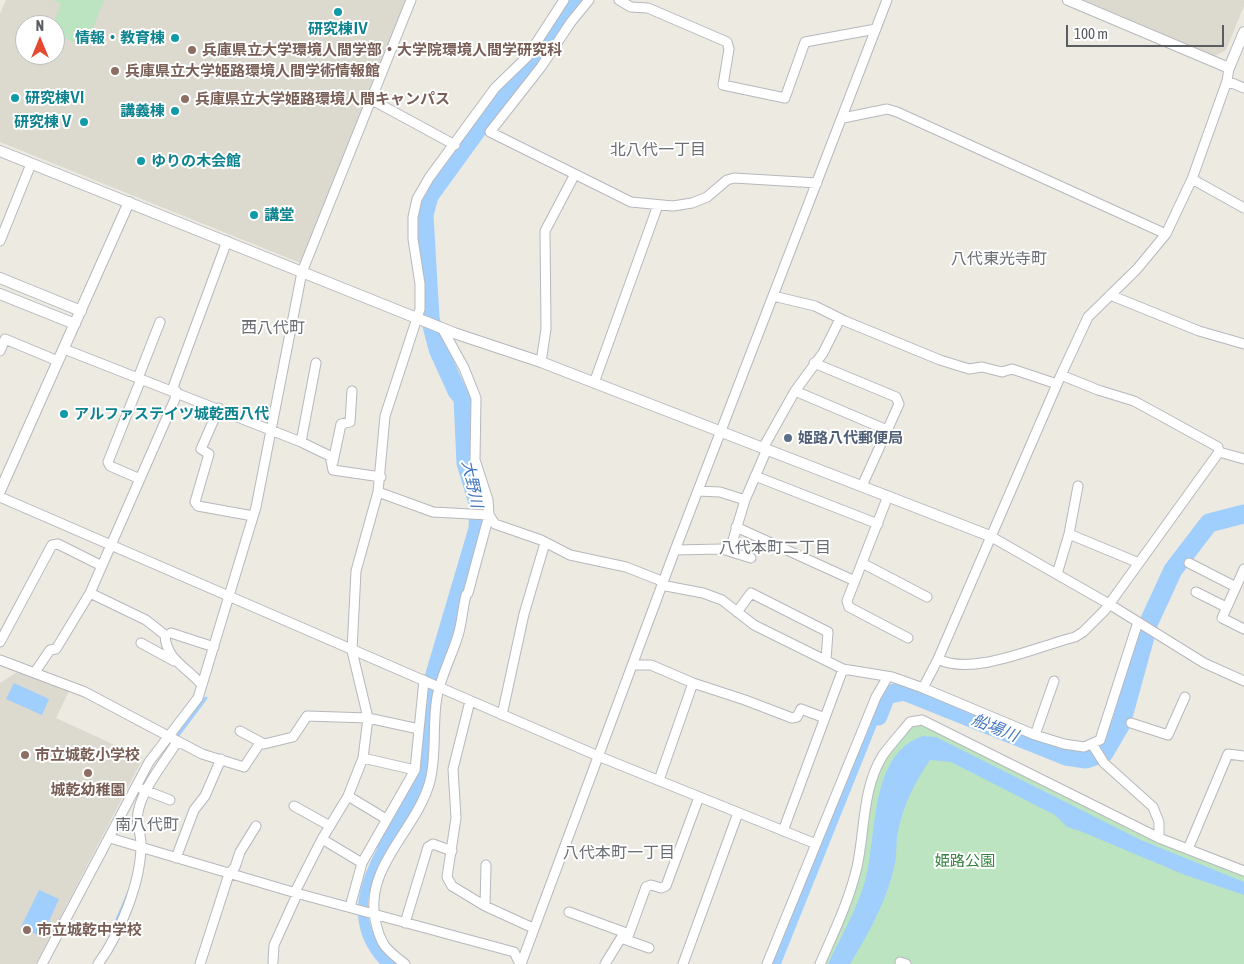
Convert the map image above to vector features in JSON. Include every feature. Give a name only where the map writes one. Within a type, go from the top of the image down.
[{"type":"street","points":[[98,964],[109,949],[133,890],[138,870],[137,814],[173,740],[198,698],[254,516],[273,430],[302,272],[411,0]]},
{"type":"street","points":[[273,962],[274,945],[296,893],[322,839],[348,796],[363,758],[368,718],[352,651],[356,571],[378,492],[385,416],[419,319],[420,284],[413,239],[413,217],[417,199],[429,178],[495,88],[527,57],[564,0]]},
{"type":"street","points":[[589,0],[571,22],[541,67],[490,132],[631,202],[673,206],[692,203],[708,196],[727,180],[734,178],[817,183]]},
{"type":"street","points":[[619,0],[631,7],[648,8],[727,42],[729,49],[723,85],[785,98],[805,42],[876,29]]},
{"type":"street","points":[[521,964],[662,583],[887,0]]},
{"type":"street","points":[[1068,0],[1228,68]]},
{"type":"street","points":[[923,688],[938,659],[1060,375],[1088,317],[1137,269],[1166,234],[1192,179],[1227,81],[1228,68],[1243,38]]},
{"type":"street","points":[[1227,81],[1244,88]]},
{"type":"street","points":[[372,100],[455,144]]},
{"type":"street","points":[[843,118],[888,110],[897,112],[1166,234]]},
{"type":"street","points":[[0,151],[454,333],[541,362],[990,536],[1109,604],[1204,663],[1244,680]]},
{"type":"street","points":[[0,240],[31,164]]},
{"type":"street","points":[[541,362],[546,330],[545,230],[575,174]]},
{"type":"street","points":[[1192,179],[1244,208]]},
{"type":"street","points":[[0,490],[129,202]]},
{"type":"street","points":[[594,383],[658,205]]},
{"type":"street","points":[[35,672],[50,650],[56,649],[61,642],[90,593],[175,399],[174,391],[227,241]]},
{"type":"street","points":[[0,278],[81,311]]},
{"type":"street","points":[[0,294],[75,324]]},
{"type":"street","points":[[1110,295],[1199,330],[1244,344]]},
{"type":"street","points":[[773,296],[815,306],[840,319],[940,360],[970,369],[982,367],[1002,372],[1012,369],[1057,384]]},
{"type":"street","points":[[730,550],[745,500],[765,449],[795,391],[823,353],[840,319]]},
{"type":"street","points":[[140,479],[110,466],[108,462],[160,322]]},
{"type":"street","points":[[442,328],[464,368],[476,398],[475,460],[481,473],[489,515],[495,524],[545,543],[570,555],[626,567],[666,586],[703,593],[722,600],[754,625],[843,668],[887,678],[892,677],[1035,735],[1084,747],[1100,740],[1138,622]]},
{"type":"street","points":[[0,351],[5,339],[58,361]]},
{"type":"street","points":[[64,349],[273,430],[330,456],[333,462]]},
{"type":"street","points":[[301,442],[316,363]]},
{"type":"street","points":[[814,363],[896,397],[899,404],[862,486]]},
{"type":"street","points":[[1060,375],[1098,390],[1134,401],[1218,447],[1219,452]]},
{"type":"street","points":[[352,391],[350,422],[341,424],[333,470],[380,477]]},
{"type":"street","points":[[795,391],[887,430]]},
{"type":"street","points":[[219,408],[201,449],[209,454],[195,502],[198,506],[254,516]]},
{"type":"street","points":[[1219,452],[1244,458]]},
{"type":"street","points":[[938,659],[962,665],[983,664],[1075,637],[1083,632],[1109,604],[1219,452]]},
{"type":"street","points":[[755,476],[878,524]]},
{"type":"street","points":[[1057,574],[1069,534],[1078,486]]},
{"type":"street","points":[[698,491],[720,492],[745,500]]},
{"type":"street","points":[[378,492],[433,512],[489,515]]},
{"type":"street","points":[[888,496],[847,601],[849,607],[908,638]]},
{"type":"street","points":[[0,497],[598,756],[816,844]]},
{"type":"street","points":[[405,964],[392,955],[382,944],[376,927],[373,900],[379,877],[388,856],[420,805],[430,782],[436,708],[440,688],[458,633],[466,595],[471,585],[489,515]]},
{"type":"street","points":[[736,527],[855,581]]},
{"type":"street","points":[[1069,534],[1139,563]]},
{"type":"street","points":[[502,715],[524,614],[545,543]]},
{"type":"street","points":[[0,642],[52,545],[58,544],[102,566]]},
{"type":"street","points":[[675,550],[710,548],[730,550],[751,558]]},
{"type":"street","points":[[862,563],[927,597]]},
{"type":"street","points":[[1189,563],[1234,586]]},
{"type":"street","points":[[1244,569],[1234,586],[1222,618],[1244,629]]},
{"type":"street","points":[[1196,592],[1226,607]]},
{"type":"street","points":[[90,593],[146,620],[165,634],[166,642],[174,660]]},
{"type":"street","points":[[737,612],[751,593],[828,632],[826,660]]},
{"type":"street","points":[[172,633],[214,647]]},
{"type":"street","points":[[141,643],[174,660],[192,673],[202,685]]},
{"type":"street","points":[[0,660],[85,692],[202,754],[244,767],[260,743]]},
{"type":"street","points":[[632,665],[651,665],[693,683],[746,700],[792,718],[797,717],[801,709],[825,718]]},
{"type":"street","points":[[784,831],[843,668]]},
{"type":"street","points":[[767,964],[876,697],[887,678]]},
{"type":"street","points":[[350,907],[362,864],[415,770],[424,680]]},
{"type":"street","points":[[1035,735],[1054,681]]},
{"type":"street","points":[[659,780],[693,683]]},
{"type":"street","points":[[1131,723],[1168,734],[1185,697]]},
{"type":"street","points":[[470,701],[453,769],[457,811],[452,851],[446,877],[452,886],[485,906],[533,928]]},
{"type":"street","points":[[240,731],[260,743],[293,737],[307,716],[368,718],[419,729]]},
{"type":"street","points":[[820,964],[844,912],[857,866],[870,787],[883,756],[910,722],[922,720],[1159,838],[1244,871]]},
{"type":"street","points":[[42,964],[150,762],[173,740]]},
{"type":"street","points":[[1092,744],[1104,764],[1153,807],[1159,822],[1159,838]]},
{"type":"street","points":[[1188,849],[1228,754],[1244,757]]},
{"type":"street","points":[[363,758],[415,770]]},
{"type":"street","points":[[176,858],[194,810],[205,796],[221,759]]},
{"type":"street","points":[[137,787],[170,800]]},
{"type":"street","points":[[348,796],[386,819]]},
{"type":"street","points":[[605,964],[625,936],[646,887],[650,885],[661,888],[666,886],[699,797]]},
{"type":"street","points":[[294,806],[330,826]]},
{"type":"street","points":[[683,964],[738,813]]},
{"type":"street","points":[[200,964],[229,874],[235,867],[240,852],[256,826]]},
{"type":"street","points":[[110,838],[296,893],[514,952],[521,964]]},
{"type":"street","points":[[322,839],[362,864]]},
{"type":"street","points":[[405,923],[428,847],[433,844],[452,851]]},
{"type":"street","points":[[485,906],[486,864]]},
{"type":"street","points":[[569,912],[649,948]]},
{"type":"shaded area","name":"兵庫県立大学姫路環境人間キャンパス","points":[[6,0],[409,0],[303,264],[0,142],[0,14]]},
{"type":"shaded area","points":[[1083,0],[1244,0],[1244,6],[1226,50],[1215,56]]},
{"type":"shaded area","points":[[20,670],[70,689],[56,718],[143,758],[36,964],[0,964],[0,683]]},
{"type":"green space","points":[[53,0],[104,0],[86,46],[65,39],[65,15],[57,15],[61,4]]},
{"type":"green space","name":"姫路公園","points":[[925,723],[1244,874],[1244,964],[823,964],[865,831],[876,780],[891,749],[911,725]]},
{"type":"water","points":[[14,683],[49,699],[42,715],[6,699]]},
{"type":"water","points":[[893,685],[781,964],[771,964],[882,696]]},
{"type":"water","points":[[923,736],[936,737],[1141,840],[1244,882],[1244,895],[1185,875],[1067,827],[1055,815],[951,762],[930,760],[905,806],[897,836],[896,859],[891,879],[876,917],[850,964],[828,964],[863,888],[883,780],[892,761],[905,746]]},
{"type":"water","points":[[393,820],[403,821],[374,876],[369,894],[368,911],[372,929],[382,946],[398,964],[380,964],[367,946],[360,928],[358,910],[360,892],[366,874]]},
{"type":"water","points":[[39,890],[59,899],[42,937],[21,927]]},
{"type":"waterway","name":"大野川","points":[[385,842],[418,789],[424,771],[431,688],[478,529],[479,506],[466,463],[463,398],[457,391],[438,349],[430,318],[424,215],[429,196],[479,127],[532,64],[575,0]]},
{"type":"waterway","name":"船場川","points":[[878,716],[886,695],[904,691],[1066,756],[1086,759],[1104,753],[1121,724],[1149,622],[1173,570],[1209,523],[1244,514]]},
{"type":"waterway","points":[[176,738],[206,698]]},
{"type":"waterway","points":[[110,936],[130,889]]},
{"type":"place","name":"研究棟Ⅳ","points":[[338,12]]},
{"type":"place","name":"情報・教育棟","points":[[175,38]]},
{"type":"place","name":"兵庫県立大学環境人間学部・大学院環境人間学研究科","points":[[192,50]]},
{"type":"place","name":"兵庫県立大学姫路環境人間学術情報館","points":[[115,71]]},
{"type":"place","name":"研究棟Ⅵ","points":[[15,98]]},
{"type":"place","name":"兵庫県立大学姫路環境人間キャンパス","points":[[185,99]]},
{"type":"place","name":"講義棟","points":[[175,111]]},
{"type":"place","name":"研究棟Ⅴ","points":[[84,122]]},
{"type":"place","name":"ゆりの木会館","points":[[141,161]]},
{"type":"place","name":"講堂","points":[[254,215]]},
{"type":"place","name":"アルファステイツ城乾西八代","points":[[64,414]]},
{"type":"place","name":"姫路八代郵便局","points":[[788,438]]},
{"type":"place","name":"市立城乾小学校","points":[[25,755]]},
{"type":"place","name":"城乾幼稚園","points":[[88,773]]},
{"type":"place","name":"市立城乾中学校","points":[[27,930]]},
{"type":"district","name":"北八代一丁目","points":[[658,150]]},
{"type":"district","name":"八代東光寺町","points":[[999,259]]},
{"type":"district","name":"西八代町","points":[[273,328]]},
{"type":"district","name":"八代本町二丁目","points":[[775,548]]},
{"type":"district","name":"南八代町","points":[[147,825]]},
{"type":"district","name":"八代本町一丁目","points":[[619,853]]}]
